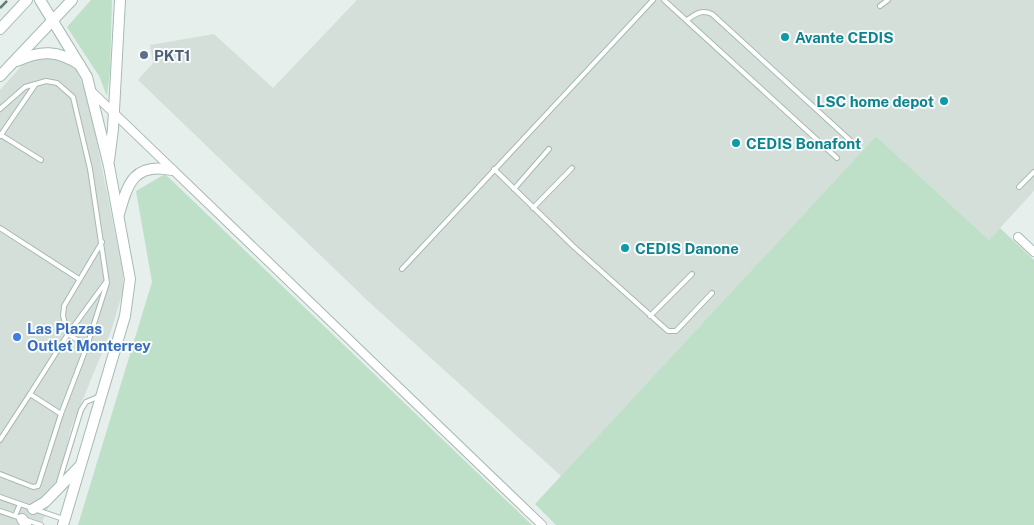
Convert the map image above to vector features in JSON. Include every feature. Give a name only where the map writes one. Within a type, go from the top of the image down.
[{"type":"street","points":[[0,28],[27,0]]},
{"type":"street","points":[[40,0],[83,68],[91,91],[109,166],[128,263],[129,290],[125,316],[64,522]]},
{"type":"street","points":[[52,19],[61,0]]},
{"type":"street","points":[[0,76],[72,0]]},
{"type":"street","points":[[109,166],[114,114],[120,0]]},
{"type":"street","points":[[11,64],[32,54],[48,52],[62,54],[83,68]]},
{"type":"street","points":[[91,91],[542,525]]},
{"type":"street","points":[[119,215],[127,188],[136,176],[149,168],[172,170]]},
{"type":"street","points":[[1018,237],[1034,252]]},
{"type":"street","points":[[33,508],[55,493],[82,464]]},
{"type":"lane","points":[[402,269],[653,0]]},
{"type":"lane","points":[[664,0],[837,158]]},
{"type":"lane","points":[[880,6],[888,0]]},
{"type":"lane","points":[[687,20],[698,12],[705,11],[712,14],[852,142]]},
{"type":"lane","points":[[0,109],[19,90],[46,81],[57,83],[73,97],[90,169],[108,280],[38,486],[33,486],[0,474]]},
{"type":"lane","points":[[34,85],[0,135],[41,160]]},
{"type":"lane","points":[[514,189],[549,149]]},
{"type":"lane","points":[[533,208],[572,168]]},
{"type":"lane","points":[[494,170],[663,328],[672,332],[712,293]]},
{"type":"lane","points":[[1019,187],[1034,172]]},
{"type":"lane","points":[[0,228],[79,279]]},
{"type":"lane","points":[[87,346],[68,334],[63,316],[64,306],[102,242]]},
{"type":"lane","points":[[650,316],[692,274]]},
{"type":"lane","points":[[0,440],[68,334],[108,280]]},
{"type":"lane","points":[[30,394],[61,414]]},
{"type":"lane","points":[[55,493],[81,410],[86,402],[102,395]]},
{"type":"lane","points":[[0,497],[33,508],[64,522]]},
{"type":"lane","points":[[20,504],[21,520]]},
{"type":"lane","points":[[0,511],[21,520],[41,525]]},
{"type":"shaded area","points":[[357,0],[1034,0],[1034,191],[989,240],[876,136],[561,476],[369,302],[138,80],[153,63],[150,45],[214,34],[273,88]]},
{"type":"shaded area","points":[[46,56],[66,61],[75,68],[87,93],[123,273],[123,291],[111,331],[71,428],[58,484],[41,525],[0,525],[0,90],[25,62]]},
{"type":"green space","points":[[91,0],[112,0],[110,71],[107,96],[99,76],[67,27]]},
{"type":"green space","points":[[876,136],[989,240],[1000,228],[1034,260],[1034,525],[556,525],[535,504]]},
{"type":"green space","points":[[165,174],[532,525],[78,525],[152,282],[136,191]]},
{"type":"railway","points":[[0,8],[8,0]]},
{"type":"place","name":"Avante CEDIS","points":[[785,37]]},
{"type":"place","name":"PKT1","points":[[144,55]]},
{"type":"place","name":"LSC home depot","points":[[944,101]]},
{"type":"place","name":"CEDIS Bonafont","points":[[736,143]]},
{"type":"place","name":"CEDIS Danone","points":[[625,248]]},
{"type":"place","name":"Las Plazas Outlet Monterrey","points":[[17,337]]}]
